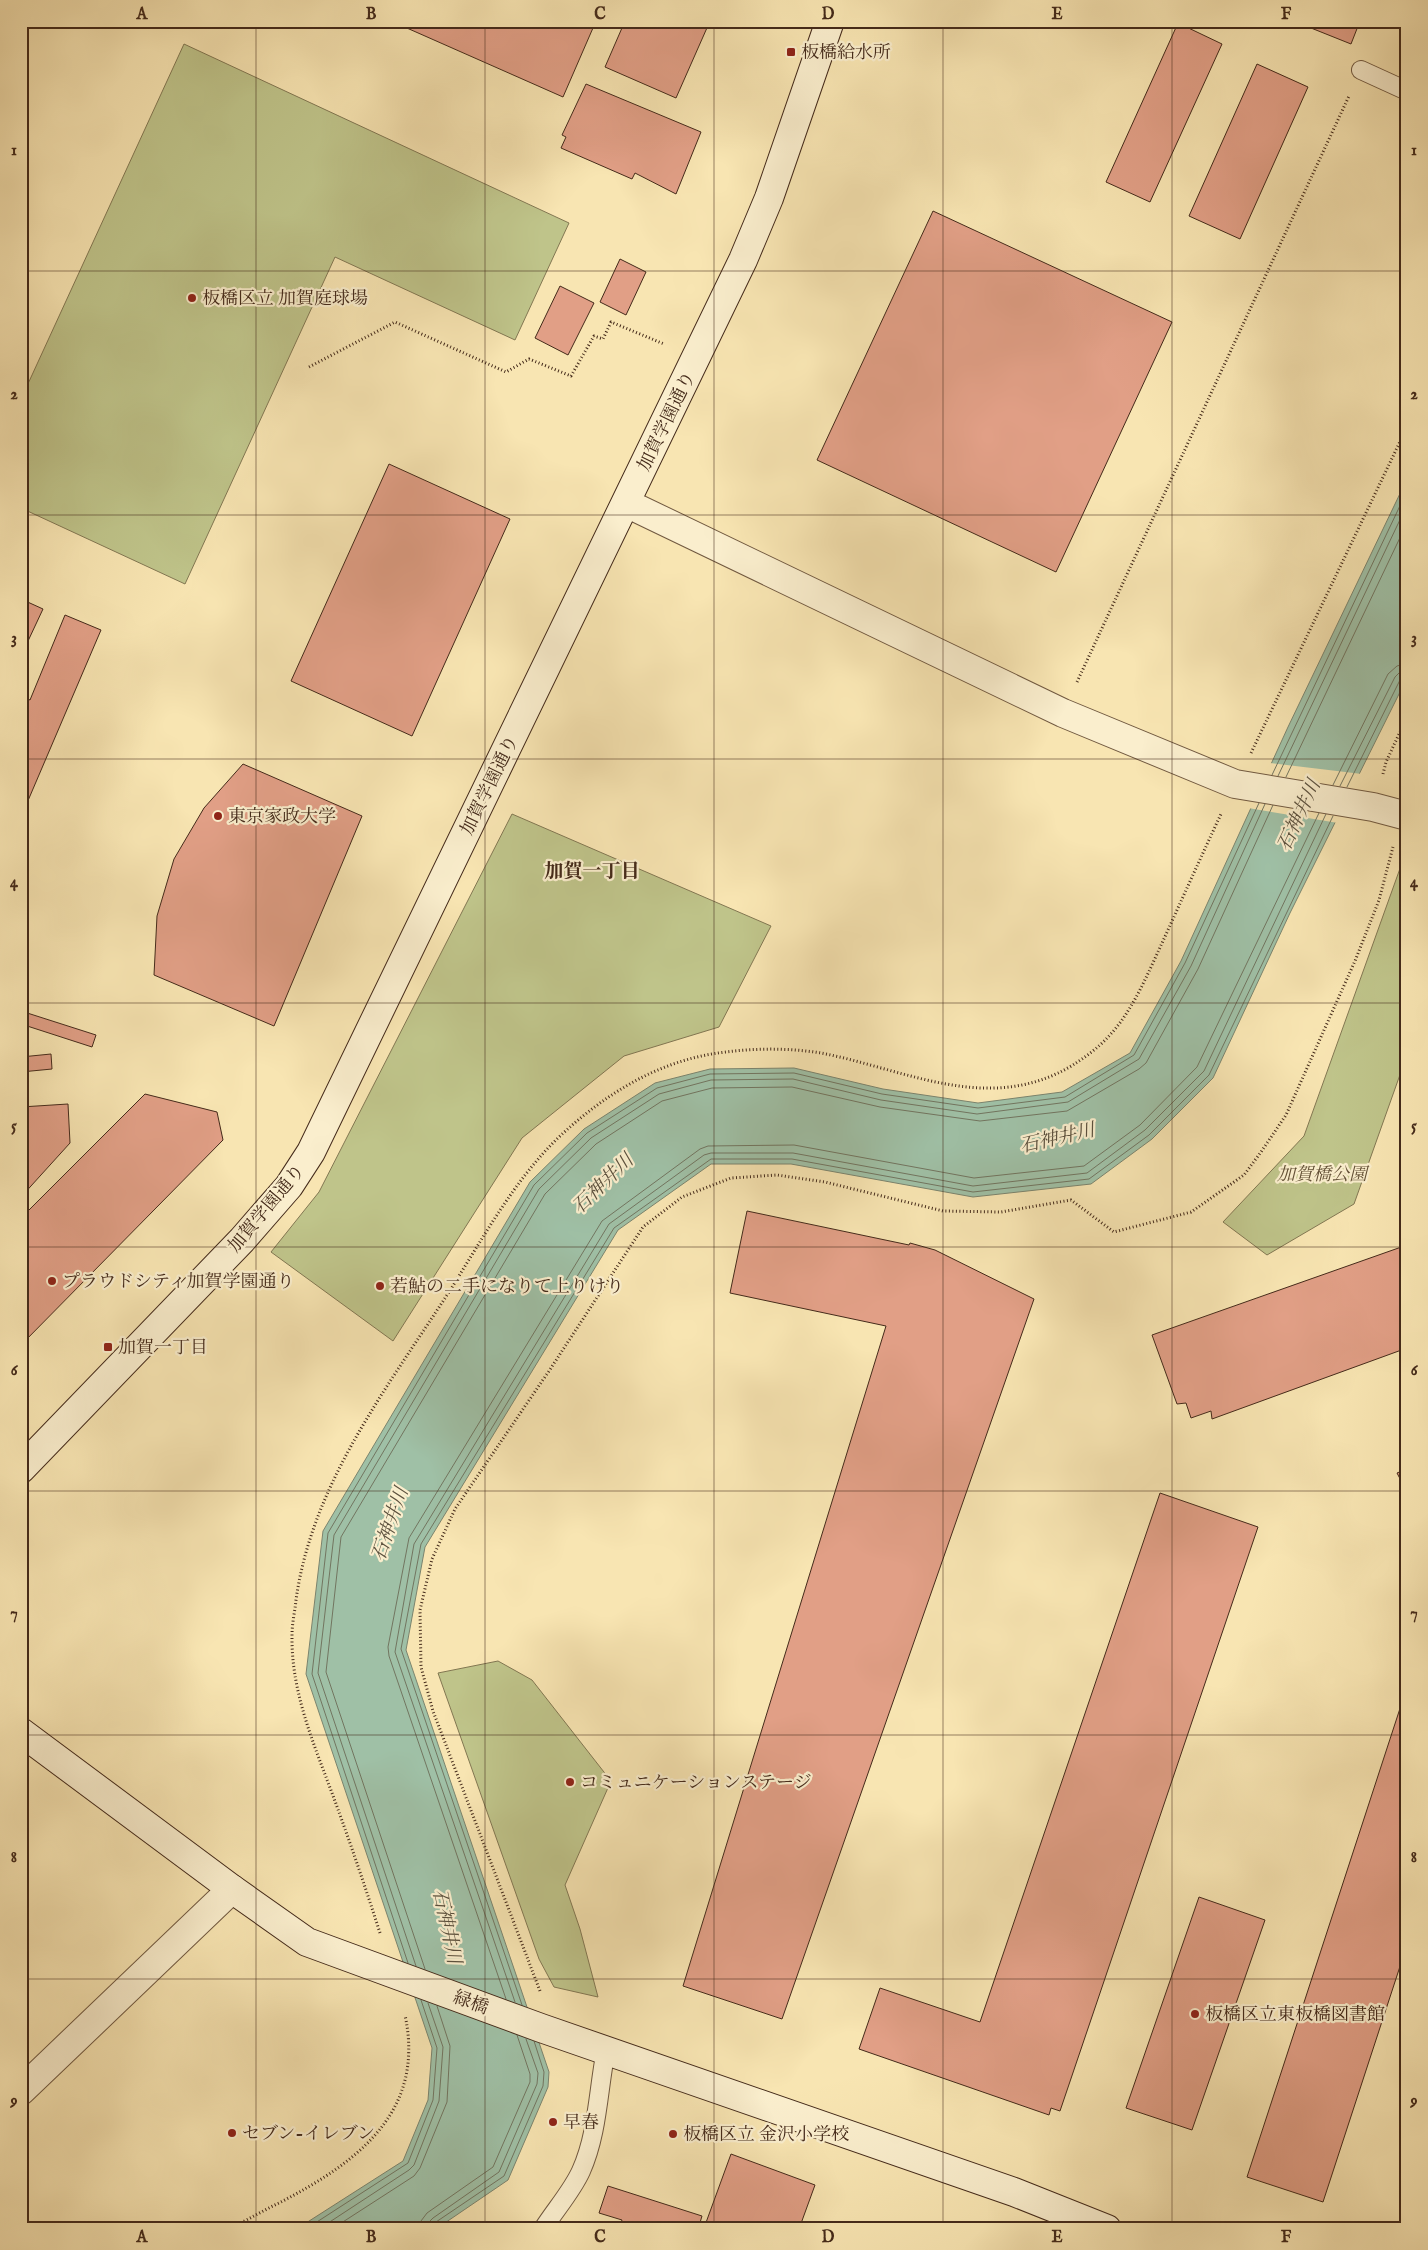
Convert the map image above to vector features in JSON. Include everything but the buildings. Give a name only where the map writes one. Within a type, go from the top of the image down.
[{"type":"street","name":"加賀学園通り","points":[[21,1469],[242,1240],[289,1186],[311,1152],[739,269],[762,216],[830,21]]},
{"type":"street","points":[[626,503],[1063,713],[1235,784],[1374,807],[1404,815]]},
{"type":"street","name":"緑橋","points":[[21,1732],[232,1889],[307,1942],[541,2028],[1022,2196],[1108,2229]]},
{"type":"street","points":[[21,2091],[232,1889]]},
{"type":"lane","points":[[1361,70],[1407,91]]},
{"type":"lane","points":[[543,2229],[581,2171],[597,2117],[606,2050]]},
{"type":"path","points":[[1063,713],[1361,70]]},
{"type":"path","points":[[309,368],[394,322],[506,372],[529,359],[570,376],[594,336],[603,339],[611,322],[668,346]]},
{"type":"path","points":[[228,2229],[319,2182],[358,2154],[384,2124],[400,2096],[409,2063],[410,2037],[395,1974],[296,1690],[292,1634],[299,1579],[310,1536],[324,1498],[359,1433],[505,1204],[531,1168],[558,1138],[596,1107],[639,1077],[679,1060],[723,1052],[765,1048],[819,1053],[951,1087],[1002,1088],[1038,1080],[1072,1066],[1107,1038],[1138,994],[1235,784],[1258,741],[1407,427]]},
{"type":"path","points":[[1374,807],[1386,762],[1407,717]]},
{"type":"path","points":[[541,1994],[433,1711],[421,1668],[420,1610],[432,1560],[455,1509],[550,1371],[643,1227],[682,1197],[731,1178],[777,1175],[825,1182],[943,1211],[1002,1212],[1071,1200],[1114,1232],[1191,1212],[1244,1175],[1286,1115],[1355,961],[1379,900],[1404,815]]},
{"type":"green space","name":"板橋区立 加賀庭球場","points":[[184,44],[569,223],[515,340],[335,257],[185,584],[21,508],[21,399]]},
{"type":"green space","points":[[512,814],[771,926],[719,1027],[624,1056],[522,1138],[393,1341],[271,1252],[319,1192]]},
{"type":"green space","name":"加賀橋公園","points":[[1407,849],[1407,1055],[1354,1204],[1267,1255],[1223,1222],[1304,1136]]},
{"type":"green space","points":[[498,1661],[532,1680],[611,1781],[565,1885],[580,1929],[598,1997],[554,1987],[539,1959],[438,1673]]},
{"type":"water","name":"石神井川","points":[[1407,479],[1407,678],[1290,913],[1213,1078],[1152,1139],[1091,1184],[973,1197],[791,1164],[711,1164],[618,1230],[425,1547],[406,1650],[549,2072],[548,2087],[508,2180],[436,2229],[293,2229],[306,2223],[403,2161],[428,2100],[432,2048],[306,1674],[323,1531],[530,1182],[584,1129],[655,1083],[710,1069],[794,1068],[883,1089],[978,1103],[1062,1092],[1130,1053],[1181,961],[1288,727]]},
{"type":"pier","points":[[1269,763],[1362,774],[1338,823],[1248,808]]},
{"type":"place","name":"板橋給水所","points":[[791,52]]},
{"type":"place","name":"板橋区立 加賀庭球場","points":[[192,298]]},
{"type":"place","name":"東京家政大学","points":[[218,816]]},
{"type":"place","name":"プラウドシティ加賀学園通り","points":[[52,1281]]},
{"type":"place","name":"若鮎の二手になりて上りけり","points":[[380,1286]]},
{"type":"place","name":"加賀一丁目","points":[[108,1347]]},
{"type":"place","name":"コミュニケーションステージ","points":[[570,1782]]},
{"type":"place","name":"板橋区立東板橋図書館","points":[[1195,2014]]},
{"type":"place","name":"早春","points":[[553,2122]]},
{"type":"place","name":"セブン-イレブン","points":[[232,2133]]},
{"type":"place","name":"板橋区立 金沢小学校","points":[[673,2134]]},
{"type":"district","name":"加賀一丁目","points":[[592,870]]}]
